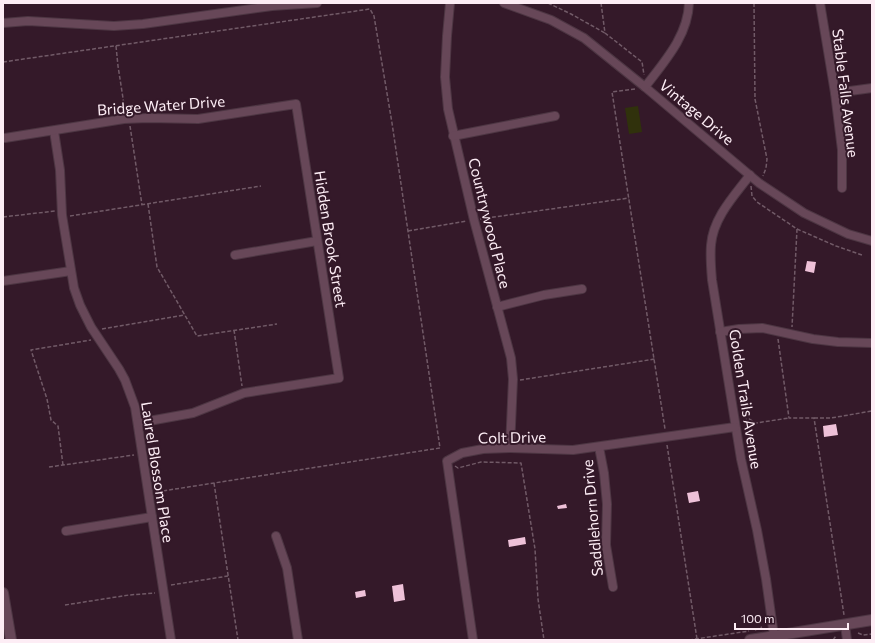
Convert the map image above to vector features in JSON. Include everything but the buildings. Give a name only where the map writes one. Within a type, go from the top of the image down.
[{"type":"street","points":[[3,23],[28,21],[114,26],[143,24],[272,6],[317,3]]},
{"type":"street","name":"Countrywood Place","points":[[450,3],[445,77],[448,109],[453,136],[474,220],[511,358],[513,379],[510,448]]},
{"type":"street","name":"Vintage Drive","points":[[504,3],[551,20],[584,38],[759,183],[804,214],[848,234],[872,241]]},
{"type":"street","points":[[645,87],[673,51],[684,29],[689,3]]},
{"type":"street","name":"Stable Falls Avenue","points":[[820,3],[835,93],[842,150],[842,188]]},
{"type":"street","points":[[835,93],[872,88]]},
{"type":"street","name":"Bridge Water Drive","points":[[5,138],[128,119],[198,119],[296,104]]},
{"type":"street","name":"Hidden Brook Street","points":[[244,394],[339,378],[296,104]]},
{"type":"street","points":[[453,136],[555,116]]},
{"type":"street","name":"Laurel Blossom Place","points":[[54,131],[60,170],[62,214],[74,288],[80,306],[93,330],[125,380],[135,407],[171,640]]},
{"type":"street","name":"Golden Trails Avenue","points":[[750,175],[723,211],[715,228],[711,244],[712,280],[740,459],[757,530],[774,636]]},
{"type":"street","points":[[235,255],[317,241]]},
{"type":"street","points":[[3,281],[71,271]]},
{"type":"street","points":[[497,307],[544,295],[582,289]]},
{"type":"street","points":[[720,332],[762,328],[791,335],[838,342],[872,343]]},
{"type":"street","points":[[138,423],[193,413],[244,394]]},
{"type":"street","name":"Colt Drive","points":[[447,460],[462,453],[483,449],[510,448],[574,450],[666,437],[735,424]]},
{"type":"street","name":"Saddlehorn Drive","points":[[599,447],[604,473],[607,504],[606,545],[612,587]]},
{"type":"street","points":[[447,460],[472,640]]},
{"type":"street","points":[[66,531],[152,517]]},
{"type":"street","points":[[276,536],[287,568],[298,640]]},
{"type":"street","points":[[3,593],[8,634]]},
{"type":"street","points":[[750,640],[845,620],[872,620]]},
{"type":"street","points":[[845,620],[847,640]]},
{"type":"path","points":[[548,3],[606,33],[642,62],[645,87],[612,92],[697,639]]},
{"type":"path","points":[[601,3],[606,33]]},
{"type":"path","points":[[754,3],[755,99],[767,159],[766,168],[759,183]]},
{"type":"path","points":[[3,62],[370,9],[374,16],[391,116],[440,448],[148,494]]},
{"type":"path","points":[[116,46],[118,66],[142,205]]},
{"type":"path","points":[[750,175],[752,196],[757,202],[797,229],[862,256]]},
{"type":"path","points":[[3,217],[62,214],[142,205],[261,186]]},
{"type":"path","points":[[408,231],[445,224],[629,198]]},
{"type":"path","points":[[148,204],[157,267],[197,336],[277,324]]},
{"type":"path","points":[[791,335],[794,317],[797,229]]},
{"type":"path","points":[[93,330],[185,315]]},
{"type":"path","points":[[234,330],[244,394]]},
{"type":"path","points":[[777,331],[790,418]]},
{"type":"path","points":[[63,465],[58,426],[51,420],[47,399],[31,350],[99,339]]},
{"type":"path","points":[[513,379],[523,380],[654,360]]},
{"type":"path","points":[[735,424],[749,419],[756,423],[790,418],[831,418],[872,411]]},
{"type":"path","points":[[814,418],[845,620]]},
{"type":"path","points":[[49,467],[142,453]]},
{"type":"path","points":[[447,460],[458,468],[481,462],[521,463],[535,549],[538,599],[544,640]]},
{"type":"path","points":[[214,483],[238,640]]},
{"type":"path","points":[[65,605],[163,589],[228,576]]},
{"type":"path","points":[[690,640],[762,627]]},
{"type":"path","points":[[858,633],[863,636],[872,634]]},
{"type":"path","points":[[833,640],[836,636]]},
{"type":"shaded area","points":[[638,106],[642,132],[629,134],[625,108]]}]
